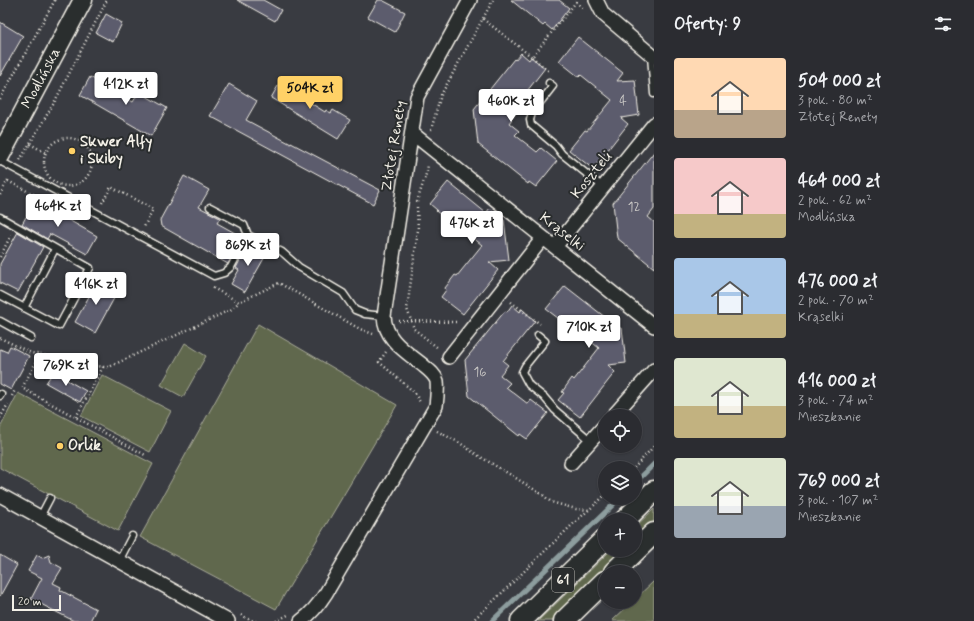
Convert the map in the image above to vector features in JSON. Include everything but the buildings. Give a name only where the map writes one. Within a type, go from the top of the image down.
[{"type":"main road","name":"Modlińska","points":[[0,156],[83,0]]},
{"type":"main road","points":[[632,513],[654,491]]},
{"type":"main road","points":[[621,565],[654,533]]},
{"type":"main road","name":"61","points":[[521,621],[598,546]]},
{"type":"main road","name":"61","points":[[564,621],[598,588]]},
{"type":"street","name":"Złotej Renety","points":[[384,312],[419,92],[470,0]]},
{"type":"street","points":[[596,0],[603,14],[653,56]]},
{"type":"street","name":"Koszteli","points":[[555,247],[654,124]]},
{"type":"street","name":"Krąselki","points":[[412,134],[654,326]]},
{"type":"street","points":[[449,357],[543,238]]},
{"type":"street","points":[[301,621],[312,612],[326,593],[436,406],[438,393],[436,380],[432,372],[392,341],[384,326],[384,312]]},
{"type":"street","points":[[619,409],[654,370]]},
{"type":"street","points":[[571,463],[598,432]]},
{"type":"street","points":[[0,495],[228,621]]},
{"type":"lane","points":[[653,56],[654,94]]},
{"type":"lane","points":[[548,83],[553,86],[532,113],[530,120],[531,126],[556,146],[562,154],[603,187]]},
{"type":"lane","points":[[0,162],[214,276],[224,273],[231,267],[248,235]]},
{"type":"lane","points":[[210,207],[244,225],[248,235],[282,252],[299,267],[343,293],[355,310],[365,314],[384,312]]},
{"type":"lane","points":[[0,217],[90,268],[60,326],[0,295]]},
{"type":"lane","points":[[24,308],[55,249]]},
{"type":"lane","points":[[0,321],[31,338]]},
{"type":"lane","points":[[538,335],[545,341],[525,366],[522,372],[525,379],[529,385],[544,397],[555,410],[591,440]]},
{"type":"lane","points":[[40,517],[50,498]]},
{"type":"lane","points":[[119,561],[132,536]]},
{"type":"path","points":[[0,99],[55,0]]},
{"type":"path","points":[[0,195],[54,103],[107,0]]},
{"type":"path","points":[[449,357],[414,329],[407,309],[418,230],[416,204],[427,171],[430,133],[441,96],[493,0]]},
{"type":"path","points":[[573,0],[588,12]]},
{"type":"path","points":[[532,58],[576,2]]},
{"type":"path","points":[[483,19],[554,76],[548,83]]},
{"type":"path","points":[[67,186],[82,182],[88,176],[92,165],[91,153],[86,145],[72,138],[64,138],[50,146],[46,152],[44,160],[45,168],[53,181],[74,190]]},
{"type":"path","points":[[30,144],[46,152]]},
{"type":"path","points":[[101,205],[111,187],[153,209],[139,236]]},
{"type":"path","points":[[0,257],[16,226]]},
{"type":"path","points":[[500,293],[540,324],[538,335]]},
{"type":"path","points":[[0,338],[31,353],[109,367],[232,309],[239,302]]},
{"type":"path","points":[[401,321],[476,323]]},
{"type":"path","points":[[40,355],[22,388],[147,456]]},
{"type":"path","points":[[76,417],[103,367]]},
{"type":"path","points":[[425,424],[460,443],[474,454],[543,495],[551,502],[576,509],[591,510]]},
{"type":"path","points":[[640,461],[654,446]]},
{"type":"path","points":[[472,621],[570,526],[598,503]]},
{"type":"green space","points":[[258,324],[397,405],[276,609],[140,537]]},
{"type":"green space","points":[[185,343],[206,356],[183,397],[161,385]]},
{"type":"green space","points":[[102,375],[171,411],[150,452],[81,416]]},
{"type":"green space","name":"Orlik","points":[[18,393],[153,464],[118,531],[0,468],[0,428]]},
{"type":"green space","points":[[654,509],[654,526],[642,538],[642,520]]},
{"type":"green space","points":[[604,557],[623,557],[615,565],[598,565],[598,581],[557,621],[538,621]]},
{"type":"green space","points":[[654,581],[654,621],[612,621],[625,609],[642,609],[642,592]]},
{"type":"waterway","points":[[642,476],[654,464]]},
{"type":"waterway","points":[[492,621],[613,505]]},
{"type":"place","name":"Skwer Alfy i Skiby","points":[[72,151]]},
{"type":"place","name":"Orlik","points":[[60,446]]}]
